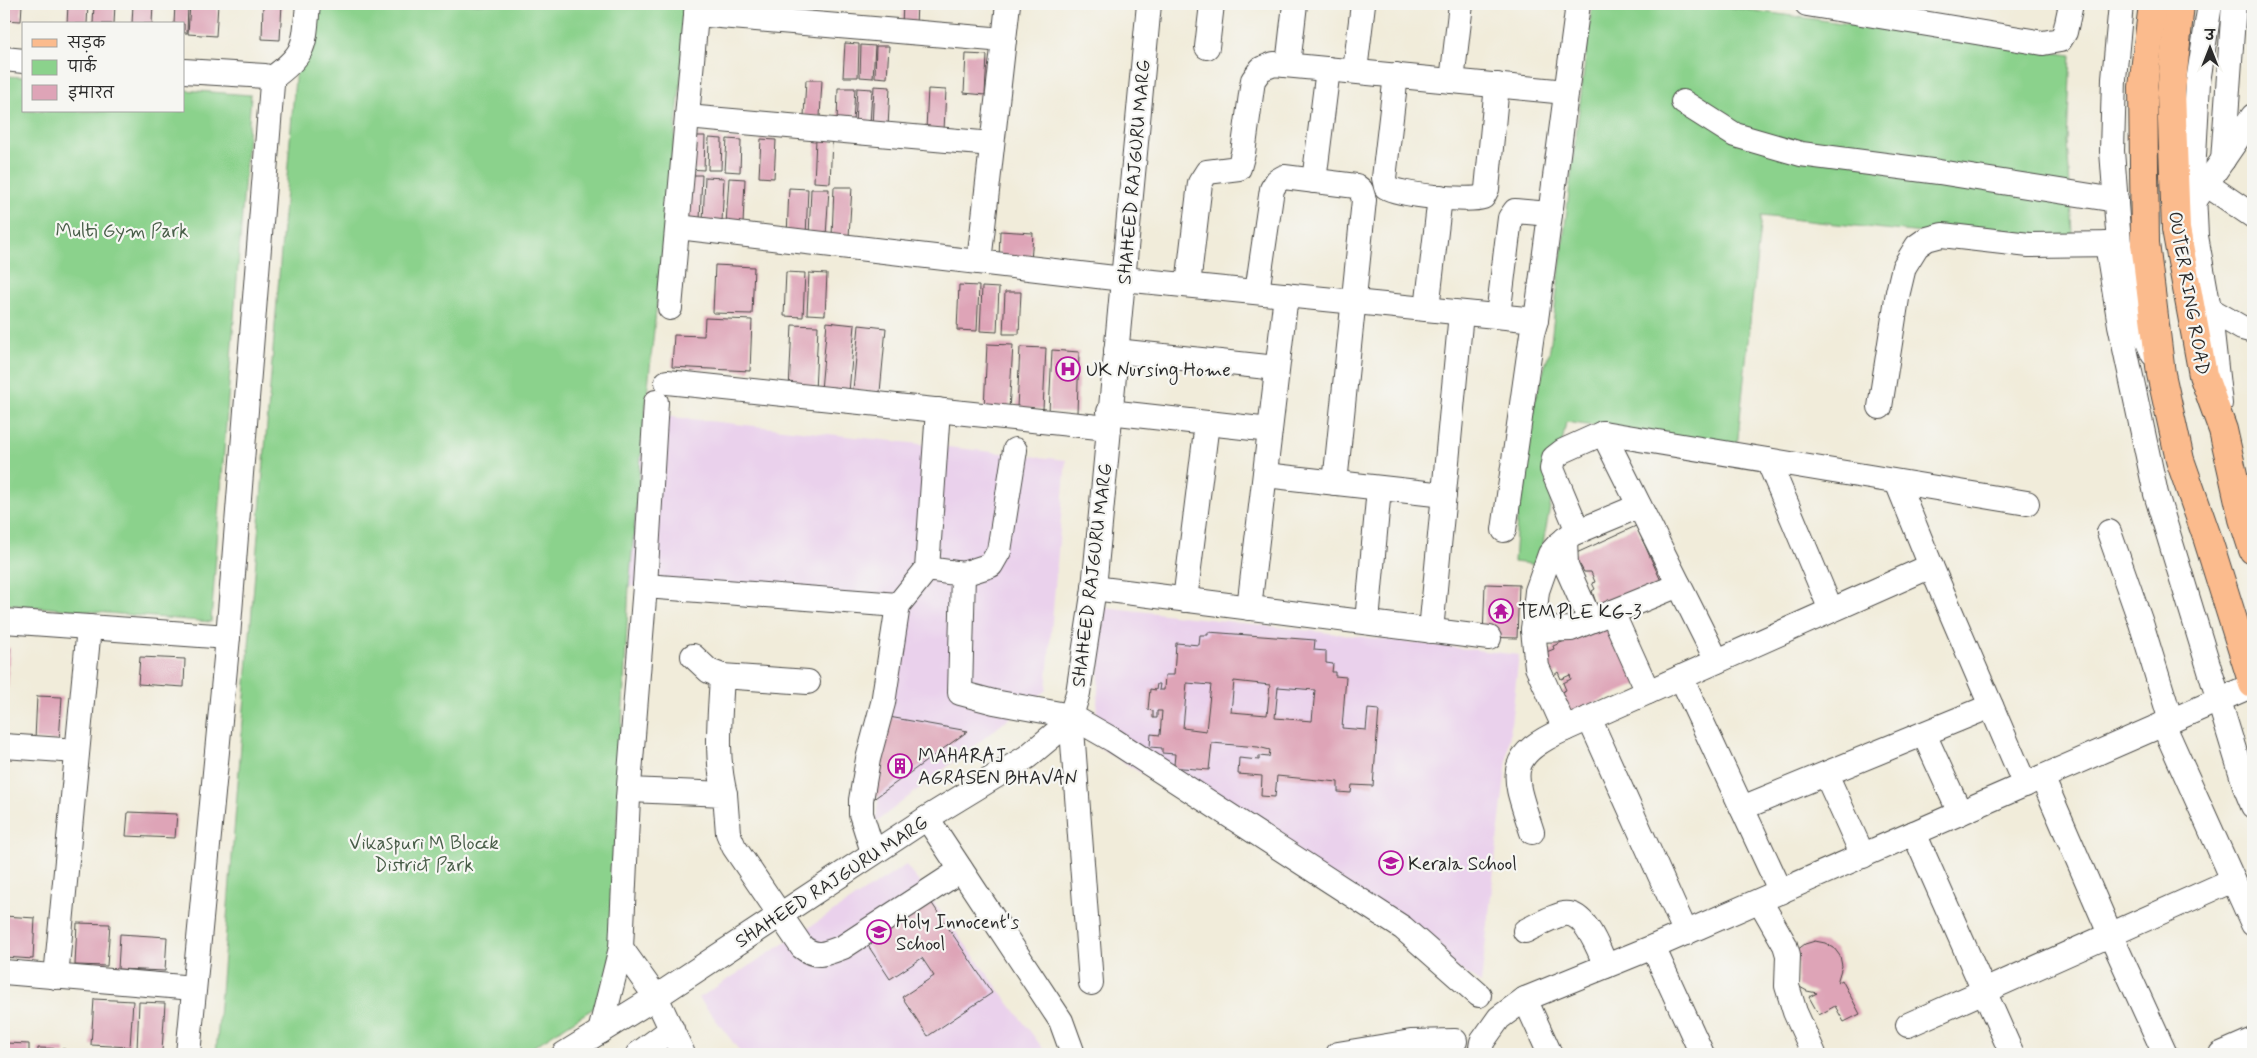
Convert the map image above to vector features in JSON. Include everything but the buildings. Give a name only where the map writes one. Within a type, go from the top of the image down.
[{"type":"main road","name":"OUTER RING ROAD","points":[[2153,4],[2143,87],[2145,243],[2160,374],[2180,460],[2207,537],[2253,685]]},
{"type":"main road","name":"OUTER RING ROAD","points":[[2180,4],[2171,92],[2176,229],[2203,375],[2223,430],[2243,519],[2253,550]]},
{"type":"street","points":[[271,79],[293,63],[300,53],[304,43],[308,4]]},
{"type":"street","points":[[979,262],[1008,4]]},
{"type":"street","name":"SHAHEED RAJGURU MARG","points":[[564,1054],[656,997],[873,852],[1027,757],[1057,732],[1071,716],[1078,693],[1094,588],[1149,4]]},
{"type":"street","points":[[1207,46],[1212,4]]},
{"type":"street","points":[[1288,66],[1295,4]]},
{"type":"street","points":[[1355,72],[1363,4]]},
{"type":"street","points":[[1452,81],[1461,4]]},
{"type":"street","points":[[1504,530],[1532,334],[1536,320],[1578,4]]},
{"type":"street","points":[[1807,4],[1857,8],[2043,43],[2060,40],[2065,32],[2072,4]]},
{"type":"street","name":"OUTER RING ROAD","points":[[2122,4],[2114,79],[2112,150],[2116,200],[2113,244],[2136,313],[2160,374]]},
{"type":"street","name":"OUTER RING ROAD","points":[[2210,4],[2198,82],[2193,174],[2200,193],[2196,236],[2209,309],[2223,430]]},
{"type":"street","points":[[2223,160],[2234,4]]},
{"type":"street","points":[[670,308],[696,9],[1004,40]]},
{"type":"street","points":[[4,59],[22,61]]},
{"type":"street","points":[[1188,286],[1200,183],[1207,172],[1239,168],[1254,80],[1261,69],[1274,64],[1566,92]]},
{"type":"street","points":[[1314,181],[1328,69]]},
{"type":"street","points":[[185,71],[259,75],[271,79]]},
{"type":"street","points":[[1396,75],[1384,178],[1386,187],[1394,191],[1440,197],[1476,200],[1483,197],[1487,189],[1497,85]]},
{"type":"street","points":[[188,1054],[228,637],[272,90],[271,79]]},
{"type":"street","points":[[1683,102],[1735,135],[1801,154],[1939,172],[2116,200]]},
{"type":"street","points":[[2253,116],[2200,193],[2253,216]]},
{"type":"street","points":[[687,118],[992,144]]},
{"type":"street","points":[[1257,292],[1272,189],[1277,182],[1284,177],[1356,186],[1361,190],[1364,200],[1352,302],[1335,483]]},
{"type":"street","points":[[1427,309],[1440,197]]},
{"type":"street","points":[[1498,316],[1510,218],[1515,211],[1550,214]]},
{"type":"street","points":[[678,227],[1123,279],[1536,320]]},
{"type":"street","points":[[1880,407],[1898,292],[1904,267],[1910,255],[1922,242],[1942,235],[2029,245],[2113,244],[2120,325],[2156,494],[2246,789],[2253,806]]},
{"type":"street","points":[[1249,608],[1286,295]]},
{"type":"street","points":[[2209,309],[2242,328],[2253,331]]},
{"type":"street","points":[[1431,631],[1461,312]]},
{"type":"street","points":[[1116,351],[1277,368]]},
{"type":"street","points":[[600,1032],[621,948],[629,790],[661,392],[1109,420],[1206,423],[1270,430]]},
{"type":"street","points":[[873,852],[863,821],[861,800],[868,759],[883,703],[898,605],[928,569],[938,410]]},
{"type":"street","points":[[1185,600],[1206,423]]},
{"type":"street","points":[[1603,433],[1717,661]]},
{"type":"street","points":[[1648,692],[1601,616],[1566,566],[1572,535],[1552,469],[1554,458],[1563,451],[1603,433],[2027,503]]},
{"type":"street","points":[[928,569],[963,574],[991,565],[999,551],[1015,450]]},
{"type":"street","points":[[1768,460],[1831,610]]},
{"type":"street","points":[[1265,475],[1444,495]]},
{"type":"street","points":[[1897,482],[1991,706],[2034,781],[2111,936],[2165,1054]]},
{"type":"street","points":[[1367,622],[1379,488]]},
{"type":"street","points":[[1565,729],[1537,667],[1533,630],[1537,591],[1550,554],[1572,535],[1639,506]]},
{"type":"street","points":[[2109,532],[2141,623],[2167,723],[2253,924]]},
{"type":"street","points":[[1532,832],[1520,795],[1518,769],[1520,759],[1531,747],[1565,729],[1931,566]]},
{"type":"street","points":[[963,574],[960,693],[994,702],[1071,716],[1113,740],[1403,928],[1479,995]]},
{"type":"street","points":[[1533,630],[1571,628],[1679,585]]},
{"type":"street","points":[[645,586],[898,605]]},
{"type":"street","points":[[1094,588],[1489,638]]},
{"type":"street","points":[[4,621],[228,637]]},
{"type":"street","points":[[56,977],[89,627]]},
{"type":"street","points":[[693,656],[709,672],[722,676],[808,682]]},
{"type":"street","points":[[722,676],[719,771],[725,794],[728,833],[734,847],[802,948],[811,954],[823,955],[843,947],[962,870]]},
{"type":"street","points":[[1681,677],[1742,808],[1788,955],[1786,986],[1795,1012],[1814,1054]]},
{"type":"street","points":[[1480,1054],[1482,1042],[1499,1018],[1525,999],[1686,933],[2253,685]]},
{"type":"street","points":[[1742,808],[1991,706]]},
{"type":"street","points":[[1071,716],[1091,983]]},
{"type":"street","points":[[1590,718],[1686,933]]},
{"type":"street","points":[[1924,734],[1960,813]]},
{"type":"street","points":[[4,746],[77,751]]},
{"type":"street","points":[[1826,774],[1863,856]]},
{"type":"street","points":[[629,790],[725,794]]},
{"type":"street","points":[[927,818],[1061,1020],[1073,1054]]},
{"type":"street","points":[[1914,833],[2012,1054]]},
{"type":"street","points":[[1908,1025],[2233,880]]},
{"type":"street","points":[[1524,931],[1563,914],[1579,917],[1593,936],[1606,966]]},
{"type":"street","points":[[1653,947],[1702,1054]]},
{"type":"street","points":[[621,948],[656,997],[683,1054]]},
{"type":"street","points":[[4,972],[194,988]]},
{"type":"street","points":[[1525,999],[1550,1054]]},
{"type":"street","points":[[638,1054],[672,1029]]},
{"type":"street","points":[[2222,1054],[2253,1040]]},
{"type":"street","points":[[1338,1054],[1411,1042],[1455,1041]]},
{"type":"shaded area","points":[[645,414],[1066,460],[1046,690],[876,822],[897,607],[629,586]]},
{"type":"shaded area","name":"Kerala School","points":[[1104,607],[1519,655],[1481,983],[1094,744]]},
{"type":"shaded area","name":"Holy Innocent's School","points":[[906,865],[1047,1054],[742,1054],[699,998]]},
{"type":"green space","name":"Vikaspuri M Blocck District Park","points":[[301,4],[689,4],[645,414],[629,586],[608,999],[522,1054],[216,1054]]},
{"type":"green space","points":[[1592,4],[1706,4],[2071,55],[2067,141],[2074,249],[1761,216],[1737,447],[1566,422],[1539,565],[1514,562],[1522,445],[1550,349]]},
{"type":"green space","name":"Multi Gym Park","points":[[4,76],[22,77],[22,112],[185,112],[185,90],[251,95],[211,622],[4,604]]},
{"type":"place","name":"UK Nursing Home","points":[[1068,369]]},
{"type":"place","name":"TEMPLE KG-3","points":[[1501,611]]},
{"type":"place","name":"MAHARAJ AGRASEN BHAVAN","points":[[900,766]]},
{"type":"place","name":"Kerala School","points":[[1391,863]]},
{"type":"place","name":"Holy Innocent's School","points":[[879,932]]}]
